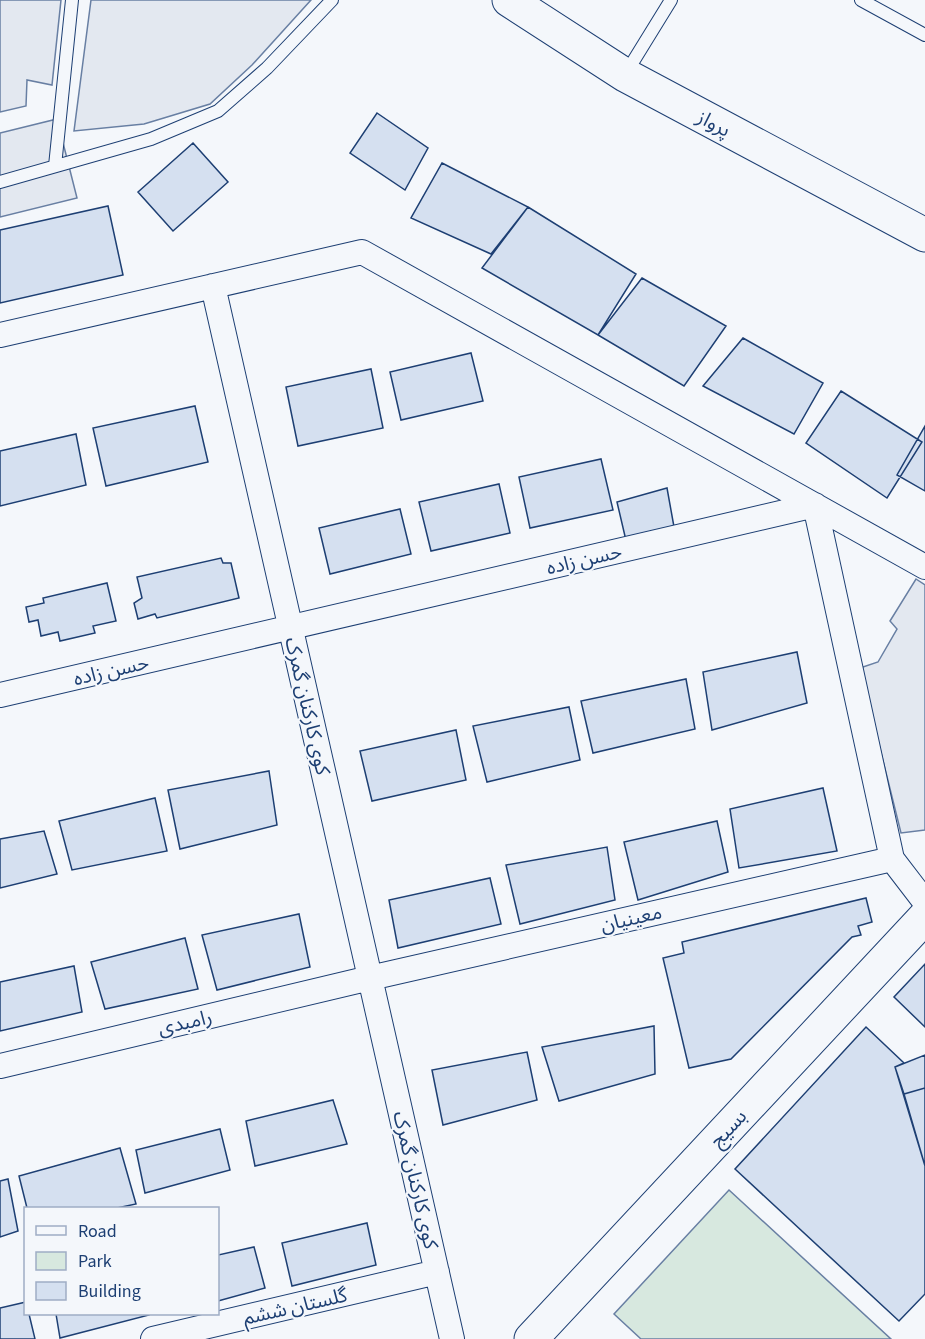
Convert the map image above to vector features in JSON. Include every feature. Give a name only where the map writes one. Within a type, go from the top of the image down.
[{"type":"main road","name":"پرواز","points":[[509,0],[625,75],[925,235]]},
{"type":"main road","name":"بسیج","points":[[531,1339],[925,918]]},
{"type":"street","points":[[0,335],[362,252],[925,567]]},
{"type":"street","name":"کوی کارکنان گمرک","points":[[213,286],[452,1339]]},
{"type":"street","points":[[815,505],[891,859],[925,902]]},
{"type":"street","name":"حسن زاده","points":[[0,695],[815,505]]},
{"type":"street","name":"معینیان","points":[[370,978],[891,859]]},
{"type":"street","name":"رامبدی","points":[[0,1066],[370,978]]},
{"type":"street","name":"گلستان ششم","points":[[153,1339],[437,1272]]},
{"type":"lane","points":[[55,166],[72,0]]},
{"type":"lane","points":[[0,182],[151,139],[218,111],[267,68],[332,0]]},
{"type":"lane","points":[[625,75],[671,0]]},
{"type":"lane","points":[[861,0],[925,35]]},
{"type":"green space","points":[[729,1190],[891,1339],[641,1339],[614,1314]]},
{"type":"shaded area","points":[[0,0],[61,0],[52,85],[27,80],[26,106],[0,112]]},
{"type":"shaded area","points":[[91,0],[311,0],[252,65],[210,104],[144,124],[74,131]]},
{"type":"shaded area","points":[[57,119],[77,198],[0,217],[0,133]]},
{"type":"shaded area","points":[[916,579],[925,585],[925,830],[901,833],[860,668],[878,662],[897,629],[890,621]]},
{"type":"building","points":[[377,113],[428,148],[405,190],[350,153]]},
{"type":"building","points":[[193,143],[228,182],[173,231],[138,192]]},
{"type":"building","points":[[442,163],[528,207],[491,254],[411,218]]},
{"type":"building","points":[[108,206],[123,275],[0,303],[0,230]]},
{"type":"building","points":[[528,207],[636,274],[598,335],[482,268]]},
{"type":"building","points":[[642,278],[726,326],[684,386],[598,335]]},
{"type":"building","points":[[743,338],[823,383],[794,434],[703,386]]},
{"type":"building","points":[[471,353],[483,401],[401,420],[390,372]]},
{"type":"building","points":[[371,369],[383,428],[298,446],[286,387]]},
{"type":"building","points":[[841,391],[922,442],[887,498],[806,443]]},
{"type":"building","points":[[195,406],[208,462],[106,486],[93,428]]},
{"type":"building","points":[[925,426],[925,491],[897,475]]},
{"type":"building","points":[[76,434],[86,485],[0,506],[0,451]]},
{"type":"building","points":[[601,459],[613,510],[530,528],[519,477]]},
{"type":"building","points":[[499,484],[510,533],[431,551],[419,502]]},
{"type":"building","points":[[667,488],[676,538],[628,549],[617,502]]},
{"type":"building","points":[[400,509],[411,554],[330,574],[319,528]]},
{"type":"building","points":[[221,558],[223,563],[231,563],[239,598],[157,618],[155,614],[138,619],[134,603],[142,598],[137,577]]},
{"type":"building","points":[[107,583],[116,621],[93,626],[95,633],[60,641],[58,632],[41,636],[38,620],[29,622],[26,607],[44,603],[43,598]]},
{"type":"building","points":[[797,652],[807,703],[712,730],[703,672]]},
{"type":"building","points":[[686,679],[695,729],[593,753],[581,701]]},
{"type":"building","points":[[569,707],[580,760],[487,782],[473,726]]},
{"type":"building","points":[[456,730],[466,780],[372,801],[360,751]]},
{"type":"building","points":[[269,771],[277,825],[180,849],[168,790]]},
{"type":"building","points":[[823,788],[837,851],[739,868],[730,809]]},
{"type":"building","points":[[155,798],[167,851],[72,870],[59,821]]},
{"type":"building","points":[[717,821],[728,872],[638,900],[624,842]]},
{"type":"building","points":[[44,831],[57,874],[0,888],[0,839]]},
{"type":"building","points":[[607,847],[615,900],[520,924],[506,865]]},
{"type":"building","points":[[490,878],[501,924],[398,948],[389,900]]},
{"type":"building","points":[[866,898],[872,922],[858,926],[861,935],[852,937],[731,1059],[689,1068],[663,958],[684,953],[682,942]]},
{"type":"building","points":[[299,914],[310,967],[217,990],[202,935]]},
{"type":"building","points":[[185,938],[198,989],[105,1009],[91,962]]},
{"type":"building","points":[[925,964],[925,1027],[894,997]]},
{"type":"building","points":[[74,966],[82,1012],[0,1031],[0,982]]},
{"type":"building","points":[[654,1026],[655,1074],[559,1101],[542,1047]]},
{"type":"building","points":[[866,1027],[904,1063],[895,1067],[925,1166],[925,1294],[899,1321],[735,1169]]},
{"type":"building","points":[[527,1052],[537,1100],[443,1125],[432,1070]]},
{"type":"building","points":[[925,1055],[925,1088],[904,1094],[895,1067]]},
{"type":"building","points":[[925,1088],[925,1166],[904,1094]]},
{"type":"building","points":[[333,1100],[347,1144],[255,1166],[246,1121]]},
{"type":"building","points":[[220,1129],[230,1170],[145,1193],[136,1150]]},
{"type":"building","points":[[120,1148],[136,1204],[122,1207],[27,1207],[19,1176]]},
{"type":"building","points":[[8,1179],[18,1231],[0,1237],[0,1181]]},
{"type":"building","points":[[367,1223],[376,1265],[292,1286],[282,1243]]},
{"type":"building","points":[[254,1247],[265,1288],[219,1301],[219,1255]]},
{"type":"building","points":[[24,1302],[24,1315],[29,1315],[35,1339],[0,1339],[0,1308]]},
{"type":"building","points":[[56,1315],[149,1315],[60,1338]]}]
